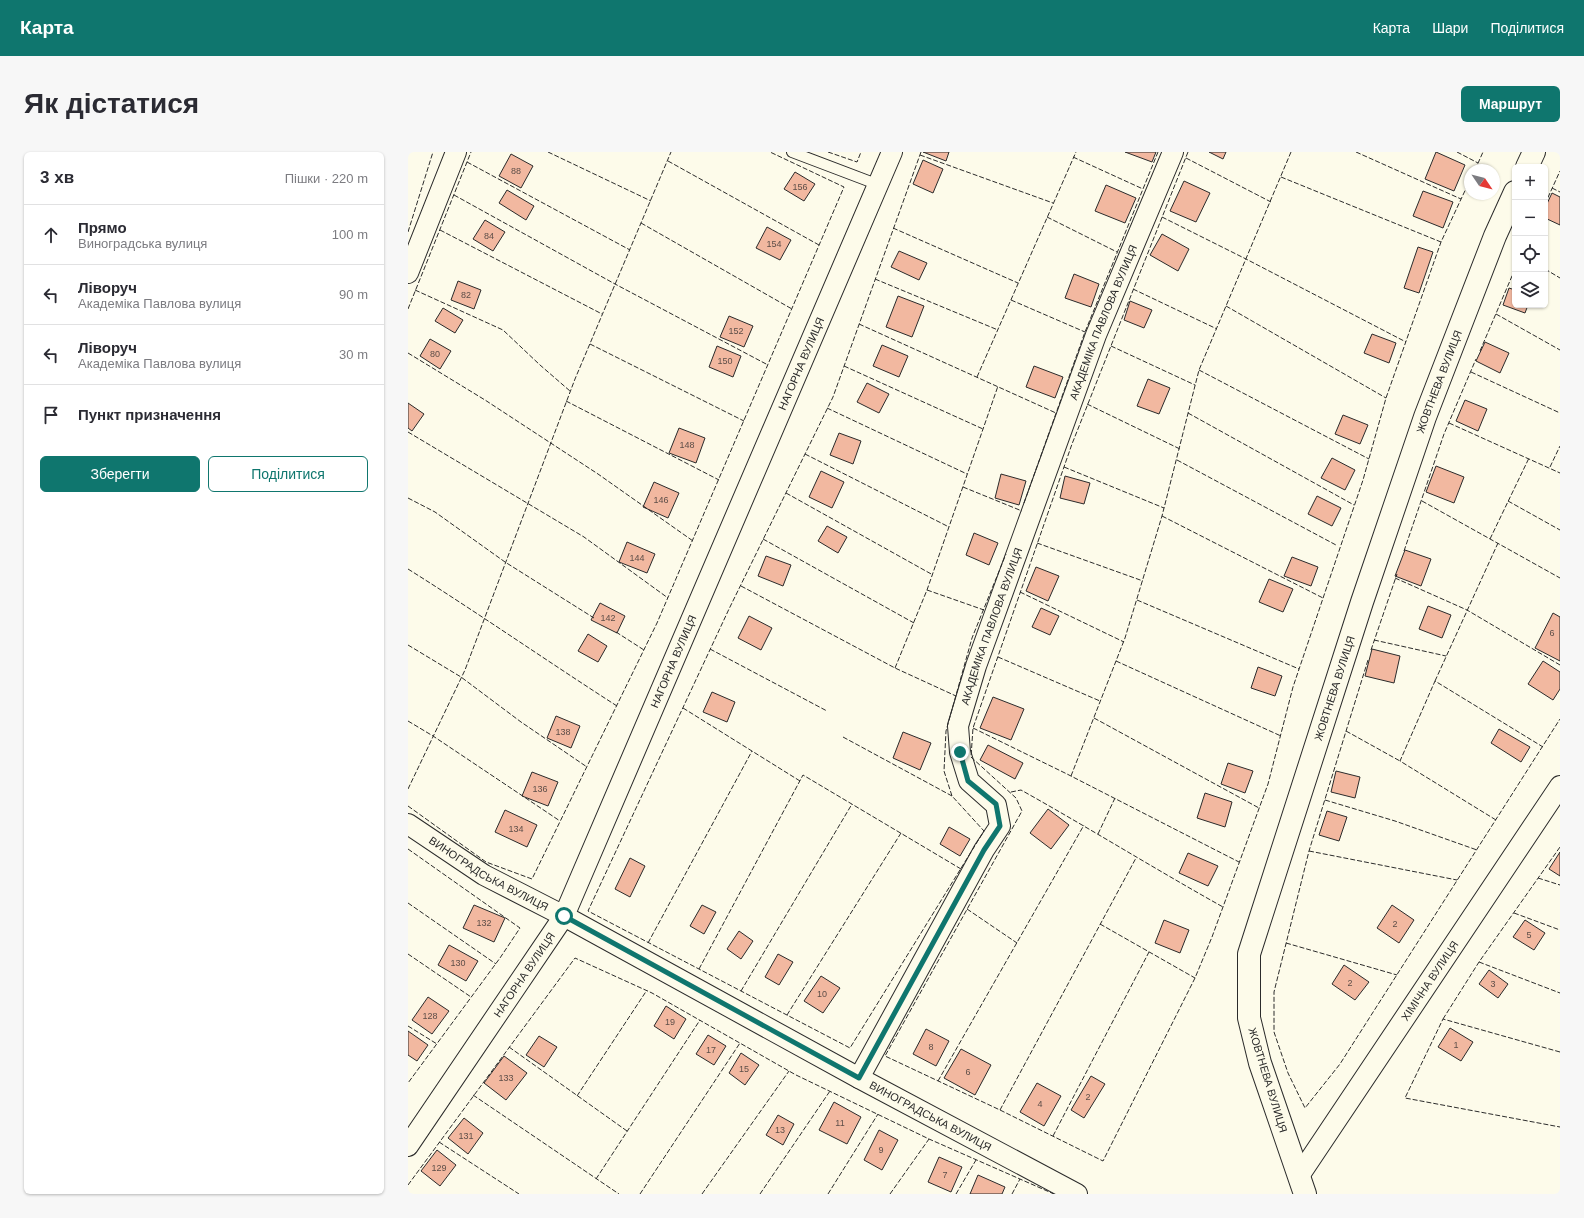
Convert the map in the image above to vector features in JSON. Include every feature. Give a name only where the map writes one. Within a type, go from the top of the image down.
[{"type":"main road","points":[[1528,164],[1534,152]]},
{"type":"main road","name":"ЖОВТНЕВА ВУЛИЦЯ","points":[[1302,1185],[1260,1063],[1249,1018],[1249,954],[1362,602],[1425,417],[1495,236],[1512,199]]},
{"type":"street","points":[[408,273],[456,152]]},
{"type":"street","name":"НАГОРНА ВУЛИЦЯ","points":[[408,1146],[564,916],[892,152]]},
{"type":"street","name":"АКАДЕМІКА ПАВЛОВА ВУЛИЦЯ","points":[[859,1078],[984,850],[1000,826],[996,804],[968,781],[960,752],[958,726],[976,666],[1096,335],[1173,152]]},
{"type":"street","name":"ХІМІЧНА ВУЛИЦЯ","points":[[1302,1185],[1560,786]]},
{"type":"street","name":"ВИНОГРАДСЬКА ВУЛИЦЯ","points":[[408,824],[484,875],[564,916],[859,1078],[1077,1194]]},
{"type":"lane","points":[[792,152],[879,185]]},
{"type":"building","points":[[923,152],[949,152],[946,161]]},
{"type":"building","points":[[1125,152],[1156,152],[1152,162]]},
{"type":"building","points":[[1209,152],[1226,152],[1223,159]]},
{"type":"building","points":[[1436,152],[1464,165],[1454,191],[1425,179]]},
{"type":"building","points":[[511,154],[533,166],[521,188],[499,176]]},
{"type":"building","points":[[923,160],[943,169],[933,193],[913,184]]},
{"type":"building","points":[[795,172],[815,184],[804,201],[784,189]]},
{"type":"building","points":[[1184,181],[1210,193],[1196,222],[1170,211]]},
{"type":"building","points":[[1106,185],[1136,198],[1125,223],[1095,211]]},
{"type":"building","points":[[507,190],[534,206],[526,220],[499,203]]},
{"type":"building","points":[[1423,191],[1453,202],[1443,228],[1413,216]]},
{"type":"building","points":[[1552,193],[1560,197],[1560,225],[1548,219],[1548,202]]},
{"type":"building","points":[[485,220],[505,232],[493,251],[473,239]]},
{"type":"building","points":[[767,227],[791,240],[780,260],[756,248]]},
{"type":"building","points":[[1162,234],[1189,249],[1178,271],[1150,255]]},
{"type":"building","points":[[1418,247],[1433,252],[1419,293],[1404,288]]},
{"type":"building","points":[[899,251],[927,263],[919,280],[891,267]]},
{"type":"building","points":[[1074,274],[1099,284],[1091,307],[1065,298]]},
{"type":"building","points":[[458,281],[481,290],[474,309],[451,300]]},
{"type":"building","points":[[1509,288],[1512,289],[1512,308],[1527,308],[1525,313],[1503,305]]},
{"type":"building","points":[[898,296],[924,306],[912,337],[886,327]]},
{"type":"building","points":[[1130,301],[1152,310],[1144,328],[1124,320]]},
{"type":"building","points":[[443,308],[463,320],[455,333],[435,321]]},
{"type":"building","points":[[729,316],[753,326],[744,347],[720,337]]},
{"type":"building","points":[[1372,334],[1396,343],[1389,363],[1364,353]]},
{"type":"building","points":[[430,339],[451,351],[440,369],[420,356]]},
{"type":"building","points":[[1485,342],[1509,353],[1500,373],[1476,361]]},
{"type":"building","points":[[882,345],[908,356],[899,377],[873,366]]},
{"type":"building","points":[[717,346],[741,356],[733,377],[709,367]]},
{"type":"building","points":[[1034,366],[1063,377],[1055,398],[1026,387]]},
{"type":"building","points":[[1148,379],[1170,388],[1159,414],[1137,406]]},
{"type":"building","points":[[867,383],[889,394],[879,413],[857,402]]},
{"type":"building","points":[[1465,400],[1487,409],[1478,431],[1456,421]]},
{"type":"building","points":[[408,403],[424,414],[412,431],[408,428]]},
{"type":"building","points":[[1343,415],[1368,425],[1360,444],[1335,434]]},
{"type":"building","points":[[679,428],[705,438],[696,463],[669,453]]},
{"type":"building","points":[[839,433],[861,441],[853,464],[830,455]]},
{"type":"building","points":[[1332,458],[1355,470],[1345,490],[1321,478]]},
{"type":"building","points":[[1436,466],[1464,477],[1454,503],[1426,492]]},
{"type":"building","points":[[821,471],[844,482],[832,508],[809,497]]},
{"type":"building","points":[[1001,474],[1026,481],[1019,505],[995,498]]},
{"type":"building","points":[[1065,476],[1090,483],[1084,504],[1060,498]]},
{"type":"building","points":[[654,482],[679,493],[668,518],[643,507]]},
{"type":"building","points":[[1317,496],[1341,508],[1332,526],[1308,514]]},
{"type":"building","points":[[827,526],[847,537],[838,553],[818,541]]},
{"type":"building","points":[[974,533],[998,543],[989,565],[966,555]]},
{"type":"building","points":[[627,542],[655,554],[647,573],[619,562]]},
{"type":"building","points":[[1405,550],[1431,559],[1421,586],[1395,576]]},
{"type":"building","points":[[766,556],[791,565],[783,586],[758,576]]},
{"type":"building","points":[[1292,557],[1318,567],[1311,586],[1284,576]]},
{"type":"building","points":[[1036,567],[1059,576],[1048,601],[1026,591]]},
{"type":"building","points":[[1269,579],[1293,589],[1283,612],[1259,602]]},
{"type":"building","points":[[600,603],[625,616],[617,633],[591,620]]},
{"type":"building","points":[[1428,606],[1451,615],[1442,638],[1419,629]]},
{"type":"building","points":[[1041,608],[1059,616],[1050,635],[1032,627]]},
{"type":"building","points":[[1553,613],[1560,617],[1560,661],[1535,648]]},
{"type":"building","points":[[749,616],[772,628],[761,650],[738,638]]},
{"type":"building","points":[[588,634],[607,646],[598,662],[578,651]]},
{"type":"building","points":[[1372,649],[1400,656],[1394,683],[1365,676]]},
{"type":"building","points":[[1543,661],[1560,672],[1560,689],[1553,700],[1528,684]]},
{"type":"building","points":[[1258,667],[1282,676],[1275,696],[1251,688]]},
{"type":"building","points":[[712,692],[735,702],[727,722],[703,712]]},
{"type":"building","points":[[993,697],[1024,709],[1011,740],[980,728]]},
{"type":"building","points":[[556,716],[580,726],[571,748],[547,738]]},
{"type":"building","points":[[1499,729],[1530,747],[1521,762],[1491,743]]},
{"type":"building","points":[[903,732],[931,743],[920,770],[893,758]]},
{"type":"building","points":[[988,745],[1023,763],[1015,779],[980,760]]},
{"type":"building","points":[[1228,763],[1253,771],[1245,793],[1221,784]]},
{"type":"building","points":[[1336,771],[1360,777],[1355,798],[1331,792]]},
{"type":"building","points":[[532,772],[558,782],[548,806],[522,796]]},
{"type":"building","points":[[1205,793],[1232,802],[1225,827],[1197,818]]},
{"type":"building","points":[[1048,809],[1069,825],[1051,849],[1030,833]]},
{"type":"building","points":[[505,810],[537,825],[527,847],[495,832]]},
{"type":"building","points":[[1327,811],[1347,817],[1339,841],[1319,835]]},
{"type":"building","points":[[949,827],[970,839],[960,856],[940,844]]},
{"type":"building","points":[[1560,852],[1560,876],[1549,869]]},
{"type":"building","points":[[1188,853],[1218,866],[1208,886],[1179,873]]},
{"type":"building","points":[[630,858],[645,866],[630,897],[615,889]]},
{"type":"building","points":[[474,905],[505,918],[494,942],[463,928]]},
{"type":"building","points":[[702,905],[716,912],[704,934],[690,926]]},
{"type":"building","points":[[1392,905],[1414,920],[1399,943],[1377,928]]},
{"type":"building","points":[[1164,920],[1189,930],[1180,953],[1155,943]]},
{"type":"building","points":[[1525,920],[1545,933],[1534,950],[1513,937]]},
{"type":"building","points":[[739,931],[753,941],[741,959],[727,949]]},
{"type":"building","points":[[449,945],[478,961],[466,981],[438,965]]},
{"type":"building","points":[[778,954],[793,962],[779,985],[765,977]]},
{"type":"building","points":[[1344,965],[1369,982],[1355,1000],[1332,984]]},
{"type":"building","points":[[1489,970],[1508,984],[1498,998],[1479,984]]},
{"type":"building","points":[[821,976],[840,988],[823,1013],[804,1001]]},
{"type":"building","points":[[428,997],[449,1011],[432,1034],[412,1020]]},
{"type":"building","points":[[666,1006],[686,1019],[674,1039],[654,1026]]},
{"type":"building","points":[[1450,1028],[1473,1042],[1461,1061],[1438,1047]]},
{"type":"building","points":[[926,1029],[949,1041],[936,1066],[913,1054]]},
{"type":"building","points":[[408,1031],[428,1045],[417,1061],[408,1055]]},
{"type":"building","points":[[708,1035],[726,1046],[714,1065],[696,1054]]},
{"type":"building","points":[[539,1036],[557,1047],[544,1067],[526,1055]]},
{"type":"building","points":[[961,1049],[991,1065],[975,1095],[944,1078]]},
{"type":"building","points":[[741,1053],[759,1065],[745,1085],[729,1073]]},
{"type":"building","points":[[504,1056],[527,1073],[506,1100],[484,1083]]},
{"type":"building","points":[[1091,1076],[1105,1084],[1084,1118],[1071,1110]]},
{"type":"building","points":[[1037,1083],[1061,1096],[1044,1126],[1020,1112]]},
{"type":"building","points":[[834,1102],[861,1117],[847,1144],[819,1130]]},
{"type":"building","points":[[778,1115],[794,1124],[783,1145],[766,1135]]},
{"type":"building","points":[[464,1118],[483,1133],[468,1154],[448,1138]]},
{"type":"building","points":[[879,1130],[898,1140],[882,1170],[864,1160]]},
{"type":"building","points":[[437,1150],[456,1165],[440,1186],[421,1171]]},
{"type":"building","points":[[939,1157],[962,1167],[951,1192],[928,1182]]},
{"type":"building","points":[[978,1175],[1005,1187],[1002,1194],[970,1194]]},
{"type":"fence","points":[[408,232],[433,152]]},
{"type":"fence","points":[[408,309],[471,152]]},
{"type":"fence","points":[[548,152],[651,201]]},
{"type":"fence","points":[[408,789],[465,670],[575,379],[671,152]]},
{"type":"fence","points":[[408,806],[486,862],[532,879],[657,623],[844,187],[770,152]]},
{"type":"fence","points":[[828,152],[857,162],[861,152]]},
{"type":"fence","points":[[921,152],[833,397],[729,609],[588,911],[850,1048],[984,831],[952,796],[944,771],[946,731],[972,638],[1006,554]]},
{"type":"fence","points":[[977,377],[1076,152]]},
{"type":"fence","points":[[1024,503],[1085,332],[1158,152]]},
{"type":"fence","points":[[1188,152],[1072,444],[973,728],[971,757],[1016,798],[1022,811],[885,1056],[1000,1110],[1103,1161],[1195,978],[1212,937],[1268,784],[1293,687],[1363,480],[1386,398],[1441,242],[1464,193]]},
{"type":"fence","points":[[1071,776],[1125,638],[1162,516],[1199,370],[1291,152]]},
{"type":"fence","points":[[1356,152],[1461,199]]},
{"type":"fence","points":[[1457,152],[1478,163]]},
{"type":"fence","points":[[1478,164],[1483,152]]},
{"type":"fence","points":[[920,155],[1053,203]]},
{"type":"fence","points":[[1073,157],[1143,189]]},
{"type":"fence","points":[[1186,158],[1271,202]]},
{"type":"fence","points":[[668,161],[819,245]]},
{"type":"fence","points":[[467,162],[630,250]]},
{"type":"fence","points":[[1547,200],[1560,171]]},
{"type":"fence","points":[[1281,177],[1441,242]]},
{"type":"fence","points":[[1552,188],[1560,192]]},
{"type":"fence","points":[[454,195],[615,284],[768,365]]},
{"type":"fence","points":[[1047,217],[1117,252]]},
{"type":"fence","points":[[1162,217],[1406,342]]},
{"type":"fence","points":[[641,223],[792,309]]},
{"type":"fence","points":[[893,228],[1018,283]]},
{"type":"fence","points":[[440,230],[602,314]]},
{"type":"fence","points":[[1548,271],[1560,278]]},
{"type":"fence","points":[[1480,351],[1514,272]]},
{"type":"fence","points":[[875,279],[998,330]]},
{"type":"fence","points":[[1133,289],[1217,329]]},
{"type":"fence","points":[[415,290],[503,330],[570,391]]},
{"type":"fence","points":[[1011,300],[1085,332]]},
{"type":"fence","points":[[1226,306],[1386,398]]},
{"type":"fence","points":[[1496,314],[1560,350]]},
{"type":"fence","points":[[859,324],[1056,413]]},
{"type":"fence","points":[[590,344],[744,421]]},
{"type":"fence","points":[[1111,346],[1195,385]]},
{"type":"fence","points":[[408,353],[485,400],[598,474],[693,541]]},
{"type":"fence","points":[[1404,551],[1444,434],[1476,359]]},
{"type":"fence","points":[[844,366],[983,429]]},
{"type":"fence","points":[[1199,370],[1369,459]]},
{"type":"fence","points":[[1471,372],[1560,413]]},
{"type":"fence","points":[[895,668],[927,590],[998,386]]},
{"type":"fence","points":[[566,401],[719,480]]},
{"type":"fence","points":[[1087,404],[1180,449]]},
{"type":"fence","points":[[827,408],[967,474]]},
{"type":"fence","points":[[1188,413],[1354,505]]},
{"type":"fence","points":[[1449,423],[1560,473]]},
{"type":"fence","points":[[408,432],[584,537],[668,598]]},
{"type":"fence","points":[[1550,467],[1560,446]]},
{"type":"fence","points":[[805,454],[949,527]]},
{"type":"fence","points":[[1490,539],[1529,458]]},
{"type":"fence","points":[[1177,460],[1336,545]]},
{"type":"fence","points":[[1064,467],[1164,508]]},
{"type":"fence","points":[[963,487],[1022,511]]},
{"type":"fence","points":[[786,493],[933,575]]},
{"type":"fence","points":[[408,498],[435,512],[505,562],[594,618]]},
{"type":"fence","points":[[1422,501],[1560,578]]},
{"type":"fence","points":[[1508,501],[1560,530]]},
{"type":"fence","points":[[1162,516],[1323,598]]},
{"type":"fence","points":[[763,539],[914,623]]},
{"type":"fence","points":[[1037,543],[1143,581]]},
{"type":"fence","points":[[1435,681],[1498,543]]},
{"type":"fence","points":[[408,569],[617,706]]},
{"type":"fence","points":[[1371,650],[1397,574]]},
{"type":"fence","points":[[1395,578],[1467,610],[1560,665]]},
{"type":"fence","points":[[741,586],[895,668],[956,696]]},
{"type":"fence","points":[[927,590],[984,610]]},
{"type":"fence","points":[[1020,592],[1124,642]]},
{"type":"fence","points":[[1137,600],[1299,669]]},
{"type":"fence","points":[[616,632],[644,650]]},
{"type":"fence","points":[[1374,640],[1446,656]]},
{"type":"fence","points":[[408,645],[461,677],[521,722],[587,767]]},
{"type":"fence","points":[[710,649],[827,711]]},
{"type":"fence","points":[[998,657],[1100,701]]},
{"type":"fence","points":[[1368,660],[1309,851],[1274,992],[1274,1032],[1288,1073],[1305,1108],[1340,1064],[1560,719]]},
{"type":"fence","points":[[1116,661],[1281,736]]},
{"type":"fence","points":[[1496,820],[1400,761],[1435,681],[1543,747]]},
{"type":"fence","points":[[683,708],[800,781]]},
{"type":"fence","points":[[1094,718],[1259,808]]},
{"type":"fence","points":[[408,721],[433,736],[560,821]]},
{"type":"fence","points":[[973,728],[1067,774],[1239,862]]},
{"type":"fence","points":[[1346,731],[1400,761]]},
{"type":"fence","points":[[843,737],[952,796]]},
{"type":"fence","points":[[648,943],[752,751]]},
{"type":"fence","points":[[699,969],[803,775],[961,869]]},
{"type":"fence","points":[[1011,792],[1021,790],[1223,907]]},
{"type":"fence","points":[[1098,834],[1115,798]]},
{"type":"fence","points":[[1325,800],[1395,821],[1477,850]]},
{"type":"fence","points":[[741,991],[852,804]]},
{"type":"fence","points":[[938,1081],[1084,825]]},
{"type":"fence","points":[[787,1015],[901,833]]},
{"type":"fence","points":[[1443,1019],[1479,962],[1560,847]]},
{"type":"fence","points":[[408,849],[520,928],[500,958],[408,1083]]},
{"type":"fence","points":[[1309,851],[1457,880]]},
{"type":"fence","points":[[1000,1110],[1136,858]]},
{"type":"fence","points":[[1538,878],[1560,885]]},
{"type":"fence","points":[[408,903],[496,964]]},
{"type":"fence","points":[[967,909],[1017,943]]},
{"type":"fence","points":[[1514,913],[1560,930]]},
{"type":"fence","points":[[1100,924],[1195,978]]},
{"type":"fence","points":[[1286,943],[1397,975]]},
{"type":"fence","points":[[1053,1136],[1149,952]]},
{"type":"fence","points":[[408,954],[471,997]]},
{"type":"fence","points":[[408,1185],[575,958],[652,993],[796,1075],[929,1139],[1054,1194]]},
{"type":"fence","points":[[1479,962],[1560,993]]},
{"type":"fence","points":[[577,1096],[647,990]]},
{"type":"fence","points":[[1560,1052],[1443,1019],[1405,1098],[1560,1127]]},
{"type":"fence","points":[[596,1179],[700,1020]]},
{"type":"fence","points":[[408,1026],[437,1044]]},
{"type":"fence","points":[[640,1194],[740,1043]]},
{"type":"fence","points":[[509,1047],[627,1131]]},
{"type":"fence","points":[[702,1194],[789,1071]]},
{"type":"fence","points":[[760,1194],[830,1091]]},
{"type":"fence","points":[[473,1095],[619,1194]]},
{"type":"fence","points":[[828,1194],[878,1114]]},
{"type":"fence","points":[[890,1194],[929,1139]]},
{"type":"fence","points":[[439,1142],[519,1194]]},
{"type":"fence","points":[[956,1194],[976,1160]]},
{"type":"fence","points":[[1012,1194],[1020,1179]]},
{"type":"route","points":[[564,916],[859,1078],[984,850],[1000,826],[996,804],[968,781],[960,752]]}]
